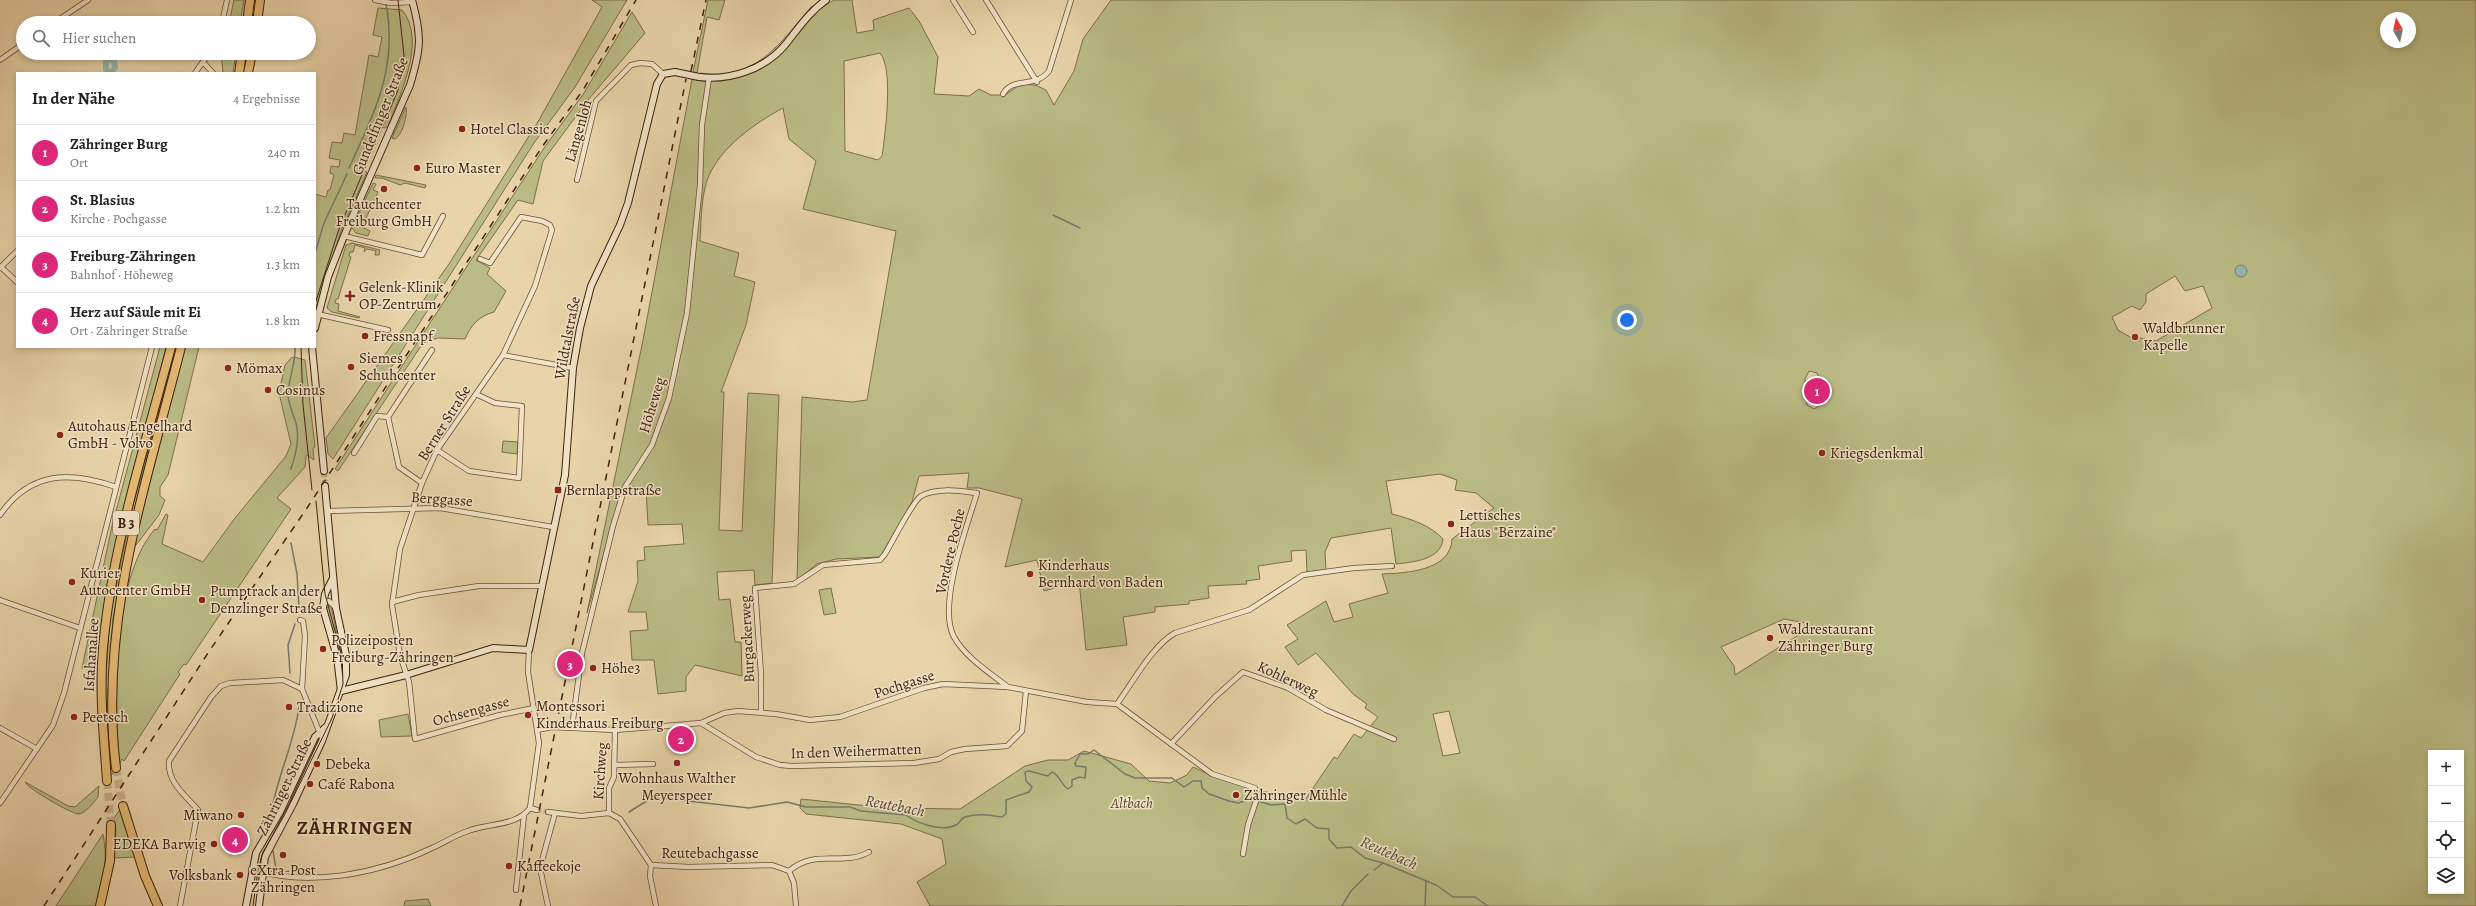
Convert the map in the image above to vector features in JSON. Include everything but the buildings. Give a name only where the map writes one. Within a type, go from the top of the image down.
[{"type":"highway","points":[[248,16],[250,0]]},
{"type":"highway","points":[[258,16],[260,0]]},
{"type":"highway","points":[[239,72],[241,60]]},
{"type":"highway","points":[[248,72],[251,60]]},
{"type":"highway","name":"Isfahanallee","points":[[107,781],[102,703],[106,622],[119,551],[171,348]]},
{"type":"highway","name":"Isfahanallee","points":[[116,768],[111,678],[117,611],[130,544],[181,348]]},
{"type":"highway","points":[[123,806],[145,876],[158,906]]},
{"type":"highway","points":[[100,906],[110,861],[111,824]]},
{"type":"street","points":[[64,16],[88,0]]},
{"type":"street","points":[[224,16],[227,0]]},
{"type":"street","name":"Gundelfinger Straße","points":[[316,321],[317,314],[344,236],[410,85],[418,60],[420,41],[412,1],[391,3],[375,0]]},
{"type":"street","points":[[663,74],[675,72],[709,78],[740,74],[768,61],[784,46],[815,8],[826,0]]},
{"type":"street","points":[[953,0],[972,32]]},
{"type":"street","points":[[986,0],[1037,82]]},
{"type":"street","points":[[1003,94],[1019,83],[1037,82],[1044,78],[1049,71],[1071,0]]},
{"type":"street","points":[[0,60],[16,49]]},
{"type":"street","points":[[196,72],[203,62],[212,72]]},
{"type":"street","name":"Längenloh","points":[[577,180],[596,101],[631,65],[640,63],[652,64],[663,74]]},
{"type":"street","name":"Wildtalstraße","points":[[530,808],[539,756],[538,730],[528,672],[529,650],[553,527],[565,475],[573,368],[591,286],[620,225],[628,203],[655,91],[663,74]]},
{"type":"street","name":"Höheweg","points":[[572,727],[582,653],[613,526],[625,487],[652,445],[669,398],[687,313],[700,185],[702,124],[709,78]]},
{"type":"street","points":[[344,236],[422,255],[443,216]]},
{"type":"street","name":"Berner Straße","points":[[415,739],[409,682],[398,643],[392,602],[400,549],[413,507],[437,450],[503,355],[535,286],[552,230],[550,225],[542,221],[521,217],[490,263],[480,259]]},
{"type":"street","points":[[16,252],[0,268],[16,281]]},
{"type":"street","points":[[317,314],[388,330]]},
{"type":"street","points":[[0,803],[53,724],[59,707],[71,669],[80,628],[152,348]]},
{"type":"street","points":[[312,348],[324,471]]},
{"type":"street","points":[[422,483],[399,466],[388,417],[432,350]]},
{"type":"street","points":[[503,355],[573,368]]},
{"type":"street","points":[[437,450],[469,471],[519,478],[522,406],[495,404],[476,394]]},
{"type":"street","points":[[354,453],[377,416],[388,417]]},
{"type":"street","points":[[0,514],[12,499],[20,492],[52,478],[82,477],[116,487]]},
{"type":"street","name":"Zähringer Straße","points":[[259,906],[262,873],[267,851],[291,808],[322,741],[346,675],[346,656],[336,608],[325,486]]},
{"type":"street","name":"Burgackerweg","points":[[761,712],[762,674],[755,588],[794,584],[823,565],[880,560],[920,497],[948,491],[977,493]]},
{"type":"street","name":"Vordere Poche","points":[[977,493],[953,580],[950,595],[950,627],[954,636],[963,648],[1008,687]]},
{"type":"street","name":"Berggasse","points":[[328,511],[413,507],[459,509],[553,527]]},
{"type":"street","points":[[1243,854],[1248,825],[1258,795],[1255,788],[1212,774],[1117,704],[1156,647],[1164,638],[1175,633],[1249,610],[1303,575],[1354,568],[1392,566]]},
{"type":"street","name":"Zähringer Straße","points":[[333,577],[323,604],[337,657],[341,691]]},
{"type":"street","points":[[392,602],[419,595],[479,586],[541,586]]},
{"type":"street","points":[[0,600],[80,628]]},
{"type":"street","points":[[323,604],[329,601],[336,608]]},
{"type":"street","points":[[300,620],[304,621],[305,636],[302,689],[322,741]]},
{"type":"street","points":[[341,691],[406,675],[493,648],[529,650]]},
{"type":"street","name":"Kohlerweg","points":[[1171,744],[1215,696],[1243,672],[1288,688],[1326,710],[1394,739]]},
{"type":"street","points":[[180,906],[198,810],[173,781],[168,770],[169,761],[211,697],[221,686],[230,683],[283,680],[302,689]]},
{"type":"street","name":"Pochgasse","points":[[538,730],[552,727],[615,730],[701,723],[724,713],[761,712],[810,720],[840,717],[924,688],[944,684],[1008,687],[1087,702],[1117,704]]},
{"type":"street","name":"In den Weihermatten","points":[[701,723],[756,757],[780,765],[914,763],[938,759],[951,752],[965,749],[1007,746],[1022,731],[1026,691]]},
{"type":"street","name":"Ochsengasse","points":[[415,739],[500,715],[534,708]]},
{"type":"street","name":"Zähringer Straße","points":[[246,906],[251,869],[256,853],[280,812],[319,733],[327,726]]},
{"type":"street","points":[[0,728],[37,749]]},
{"type":"street","name":"Kirchweg","points":[[610,813],[609,788],[614,777],[615,730]]},
{"type":"street","points":[[615,765],[653,764]]},
{"type":"street","points":[[251,869],[262,873],[294,878],[346,875],[372,869],[428,850],[468,830],[505,823],[524,815],[530,808],[537,810]]},
{"type":"street","points":[[548,812],[581,816],[610,813]]},
{"type":"street","points":[[548,906],[540,868],[555,813]]},
{"type":"street","name":"Reutebachgasse","points":[[610,813],[620,819],[651,864],[688,867],[772,865],[788,871]]},
{"type":"street","points":[[516,890],[524,815]]},
{"type":"street","points":[[796,906],[794,883],[788,871],[797,864],[810,859],[860,857],[869,852]]},
{"type":"street","points":[[651,864],[650,876],[656,906]]},
{"type":"green space","points":[[234,0],[244,0],[241,16],[231,16]]},
{"type":"green space","points":[[592,0],[627,0],[575,87],[534,143],[333,459],[328,454],[326,438],[449,264],[539,120],[602,7]]},
{"type":"green space","points":[[708,0],[725,0],[719,20],[707,17],[697,73],[693,72]]},
{"type":"green space","name":"Altbach","points":[[834,0],[852,0],[857,33],[874,30],[873,20],[909,8],[919,21],[938,57],[934,94],[969,96],[979,89],[991,95],[1005,95],[1021,84],[1035,85],[1046,90],[1054,105],[1074,71],[1083,39],[1111,0],[2476,0],[2476,906],[930,906],[917,882],[946,864],[942,839],[901,824],[806,814],[800,808],[801,799],[888,808],[960,809],[1025,766],[1048,760],[1068,760],[1084,751],[1131,764],[1149,781],[1170,783],[1187,775],[1193,767],[1217,778],[1252,789],[1305,800],[1334,757],[1337,759],[1354,734],[1361,738],[1378,717],[1365,708],[1367,704],[1353,694],[1316,653],[1298,665],[1285,647],[1298,639],[1287,625],[1326,601],[1334,622],[1353,617],[1349,604],[1388,593],[1382,574],[1414,571],[1436,564],[1444,558],[1450,550],[1452,539],[1494,508],[1476,493],[1455,490],[1457,480],[1440,474],[1386,481],[1392,514],[1413,520],[1426,526],[1443,539],[1441,546],[1432,556],[1418,561],[1396,564],[1391,528],[1331,538],[1325,552],[1326,570],[1307,572],[1306,550],[1291,551],[1292,561],[1258,566],[1260,579],[1246,581],[1247,584],[1208,586],[1209,598],[1189,601],[1189,604],[1155,607],[1155,612],[1123,617],[1127,645],[1086,650],[1079,581],[1044,591],[1037,560],[1005,567],[1022,499],[979,488],[967,488],[969,473],[919,476],[912,502],[880,557],[836,559],[817,564],[797,580],[802,397],[852,402],[867,400],[896,231],[803,209],[816,161],[789,139],[783,108],[747,131],[735,141],[716,163],[709,175],[705,188],[701,214],[700,241],[739,253],[734,276],[755,282],[746,325],[721,392],[724,392],[719,530],[742,531],[748,393],[779,395],[772,583],[755,585],[754,570],[717,572],[719,600],[730,599],[735,642],[741,642],[742,676],[695,665],[686,677],[686,691],[658,694],[654,660],[632,660],[630,631],[648,630],[646,612],[628,612],[638,581],[637,561],[645,560],[644,547],[684,544],[682,524],[648,525],[646,488],[623,486],[587,613],[643,340],[692,79],[698,80],[700,73],[720,74],[737,72],[752,66],[777,46],[812,6],[818,10]],"holes":[[[880,53],[884,61],[888,87],[882,156],[878,160],[845,151],[844,61]],[[2175,276],[2185,291],[2203,286],[2212,308],[2156,341],[2140,338],[2137,341],[2118,330],[2112,317],[2132,306],[2140,310],[2146,302],[2146,294]],[[1809,371],[1817,373],[1822,385],[1826,386],[1828,394],[1824,402],[1814,409],[1807,405],[1805,379]],[[1784,619],[1806,623],[1797,636],[1735,675],[1734,666],[1721,647]],[[1449,711],[1460,753],[1443,756],[1433,714]]]},
{"type":"green space","points":[[378,8],[402,10],[409,22],[412,36],[412,52],[409,68],[388,126],[385,128],[376,126],[361,164],[360,169],[367,172],[341,231],[316,307],[316,194],[326,197],[328,190],[330,190],[334,175],[330,173],[331,166],[339,167],[340,160],[329,158],[332,142],[342,143],[344,133],[355,135],[369,55],[378,57],[382,37],[373,35]]},
{"type":"green space","points":[[632,12],[645,33],[588,100],[543,161],[533,204],[518,200],[476,260],[490,268],[487,274],[506,291],[494,312],[484,316],[476,322],[470,329],[465,339],[438,338],[423,343],[338,471],[335,469],[544,148],[584,93]]},
{"type":"green space","points":[[222,60],[235,60],[233,72],[223,72]]},
{"type":"green space","points":[[406,107],[404,125],[400,135],[394,139],[392,138]]},
{"type":"green space","points":[[376,175],[426,185],[425,188],[405,183],[400,185],[382,178],[375,178]]},
{"type":"green space","points":[[373,183],[376,184],[373,190],[378,192],[362,227],[370,231],[368,236],[356,233],[352,228]]},
{"type":"green space","points":[[352,243],[380,250],[379,255],[375,255],[376,251],[367,249],[364,252],[365,248],[355,245],[353,252],[350,252],[349,256],[351,257],[338,299],[336,299],[335,303],[339,304],[338,311],[360,317],[359,318],[332,312],[327,308],[346,245]]},
{"type":"green space","points":[[160,348],[166,348],[108,586],[97,670],[82,668],[112,526]]},
{"type":"green space","points":[[185,348],[199,348],[168,475],[160,487],[160,496],[165,500],[159,515],[136,545],[134,544]]},
{"type":"green space","points":[[294,357],[305,360],[315,447],[313,448],[314,460],[307,455],[305,467],[277,498],[291,509],[186,665],[184,664],[178,672],[180,674],[124,761],[122,759],[119,765],[117,675],[119,641],[123,609],[130,578],[141,551],[155,529],[157,530],[166,514],[168,515],[162,544],[203,562],[235,518],[286,456],[291,444],[279,393],[285,365],[291,358]]},
{"type":"green space","points":[[173,358],[132,520],[113,619],[108,692],[113,773],[110,777],[105,691],[110,617],[131,513]]},
{"type":"green space","points":[[503,441],[518,442],[517,454],[502,452]]},
{"type":"green space","points":[[831,588],[836,613],[824,615],[819,590]]},
{"type":"green space","points":[[331,606],[345,673],[342,673],[342,676],[325,608]]},
{"type":"green space","points":[[408,714],[412,736],[381,737],[379,720]]},
{"type":"green space","points":[[25,782],[68,806],[75,807],[99,786],[98,797],[87,810],[79,814],[74,813],[33,790]]},
{"type":"green space","points":[[121,808],[135,857],[114,858],[116,830],[114,818]]},
{"type":"green space","points":[[103,834],[105,862],[103,880],[95,906],[56,906]]},
{"type":"green space","points":[[428,899],[431,906],[404,906],[405,901]]},
{"type":"water","points":[[2243,265],[2246,266],[2246,276],[2239,277],[2236,276],[2235,269],[2236,266]]},
{"type":"waterway","points":[[349,168],[382,89],[389,49],[389,27],[386,4]]},
{"type":"waterway","points":[[106,60],[106,69]]},
{"type":"waterway","points":[[111,72],[115,68],[114,60]]},
{"type":"waterway","points":[[316,250],[324,223],[347,174]]},
{"type":"waterway","points":[[1053,215],[1080,228]]},
{"type":"waterway","points":[[291,469],[296,452],[297,429],[288,396],[295,348]]},
{"type":"waterway","points":[[291,543],[297,574],[299,608]]},
{"type":"waterway","points":[[290,673],[288,645],[295,624]]},
{"type":"waterway","points":[[270,820],[272,805],[297,721],[299,707]]},
{"type":"waterway","name":"Reutebach","points":[[629,812],[653,797],[749,808],[787,802],[806,807],[850,807],[861,811],[906,815],[924,824],[944,828],[951,827],[964,818],[974,815],[1002,817],[1006,814],[1006,800],[1029,792],[1032,787],[1026,781],[1025,772],[1029,771],[1048,776],[1052,772],[1055,773],[1068,789],[1072,786],[1072,780],[1079,777],[1085,778],[1086,767],[1076,766],[1075,763],[1080,754],[1088,754],[1094,750],[1125,774],[1135,778],[1172,778],[1184,787],[1193,781],[1201,781],[1202,788],[1209,794],[1229,801],[1238,803],[1252,799],[1271,805],[1285,804],[1287,818],[1296,824],[1305,819],[1317,828],[1329,829],[1329,839],[1337,848],[1351,847],[1365,858],[1383,863],[1436,885],[1453,897],[1475,897],[1488,906]]},
{"type":"waterway","points":[[273,851],[276,869]]},
{"type":"waterway","points":[[1374,870],[1383,863]]},
{"type":"waterway","points":[[1342,906],[1351,891],[1368,874]]},
{"type":"waterway","points":[[1425,906],[1426,881]]},
{"type":"tunnel","points":[[324,471],[325,486]]},
{"type":"tunnel","points":[[116,768],[123,806]]},
{"type":"tunnel","points":[[107,781],[111,825]]},
{"type":"tunnel","points":[[537,810],[548,812]]},
{"type":"tram line","points":[[316,301],[339,229],[398,90],[404,56],[398,0]]},
{"type":"tram line","points":[[301,348],[303,405],[312,490]]},
{"type":"tram line","points":[[253,906],[258,870],[263,852],[284,816],[332,718],[343,684],[342,657],[325,594],[316,501]]},
{"type":"railway","points":[[44,906],[208,653],[307,508],[542,147],[583,90],[636,0]]},
{"type":"railway","points":[[691,71],[706,0]]},
{"type":"railway","points":[[520,906],[686,79]]},
{"type":"place","name":"Hotel Classic","points":[[462,129]]},
{"type":"place","name":"Euro Master","points":[[417,168]]},
{"type":"place","name":"Tauchcenter Freiburg GmbH","points":[[384,189]]},
{"type":"place","name":"Gelenk-Klinik OP-Zentrum","points":[[350,296]]},
{"type":"place","name":"Fressnapf","points":[[365,336]]},
{"type":"place","name":"Waldbrunner Kapelle","points":[[2135,337]]},
{"type":"place","name":"Siemes Schuhcenter","points":[[351,367]]},
{"type":"place","name":"Mömax","points":[[228,368]]},
{"type":"place","name":"Cosinus","points":[[268,390]]},
{"type":"place","name":"Zähringer Burg","points":[[1817,391]]},
{"type":"place","name":"Autohaus Engelhard GmbH - Volvo","points":[[60,435]]},
{"type":"place","name":"Kriegsdenkmal","points":[[1822,453]]},
{"type":"place","name":"Bernlappstraße","points":[[558,490]]},
{"type":"place","name":"Lettisches Haus \"Bērzaine\"","points":[[1451,524]]},
{"type":"place","name":"Kinderhaus Bernhard von Baden","points":[[1030,574]]},
{"type":"place","name":"Kurier Autocenter GmbH","points":[[72,582]]},
{"type":"place","name":"Pumptrack an der Denzlinger Straße","points":[[202,600]]},
{"type":"place","name":"Waldrestaurant Zähringer Burg","points":[[1770,638]]},
{"type":"place","name":"Polizeiposten Freiburg-Zähringen","points":[[323,649]]},
{"type":"place","name":"Freiburg-Zähringen","points":[[570,664]]},
{"type":"place","name":"Höhe3","points":[[593,668]]},
{"type":"place","name":"Tradizione","points":[[289,707]]},
{"type":"place","name":"Montessori Kinderhaus Freiburg","points":[[528,715]]},
{"type":"place","name":"Peetsch","points":[[74,717]]},
{"type":"place","name":"St. Blasius","points":[[681,739]]},
{"type":"place","name":"Wohnhaus Walther Meyerspeer","points":[[677,763]]},
{"type":"place","name":"Debeka","points":[[317,764]]},
{"type":"place","name":"Café Rabona","points":[[310,784]]},
{"type":"place","name":"Zähringer Mühle","points":[[1236,795]]},
{"type":"place","name":"Miwano","points":[[241,815]]},
{"type":"place","name":"Herz auf Säule mit Ei","points":[[235,840]]},
{"type":"place","name":"EDEKA Barwig","points":[[214,844]]},
{"type":"place","name":"eXtra-Post Zähringen","points":[[283,855]]},
{"type":"place","name":"Kaffeekoje","points":[[509,866]]},
{"type":"place","name":"Volksbank","points":[[240,875]]},
{"type":"district","name":"ZÄHRINGEN","points":[[355,828]]}]
